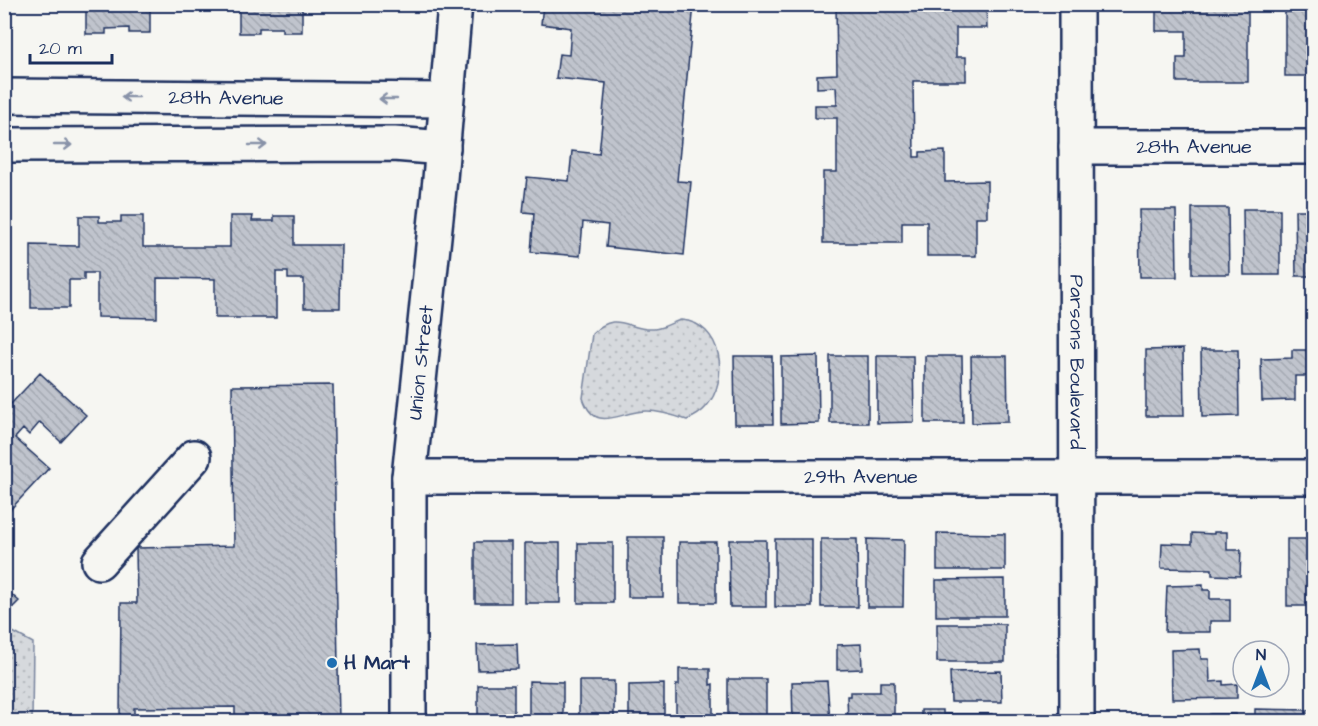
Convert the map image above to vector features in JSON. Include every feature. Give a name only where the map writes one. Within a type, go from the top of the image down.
[{"type":"street","name":"Union Street","points":[[409,722],[409,477],[443,148],[455,4]]},
{"type":"street","name":"Parsons Boulevard","points":[[1076,4],[1077,722]]},
{"type":"street","name":"28th Avenue","points":[[4,96],[446,100]]},
{"type":"street","points":[[4,145],[394,144],[443,148]]},
{"type":"street","name":"28th Avenue","points":[[1076,147],[1314,147]]},
{"type":"street","points":[[99,562],[194,457]]},
{"type":"street","name":"29th Avenue","points":[[409,477],[1314,477]]},
{"type":"shaded area","points":[[681,320],[695,323],[706,331],[714,342],[718,354],[720,368],[718,382],[714,396],[706,407],[687,420],[651,411],[609,418],[594,416],[583,398],[592,334],[609,323],[616,322],[654,329]]},
{"type":"shaded area","points":[[11,631],[33,643],[32,721],[5,721],[5,638]]},
{"type":"building","points":[[86,4],[150,4],[150,33],[129,33],[129,28],[106,29],[106,34],[86,34]]},
{"type":"building","points":[[239,4],[302,4],[302,32],[282,32],[282,28],[259,28],[259,33],[239,33]]},
{"type":"building","points":[[543,4],[694,4],[677,181],[691,182],[684,255],[606,247],[608,225],[583,222],[580,256],[531,252],[534,213],[523,212],[527,177],[569,181],[572,151],[599,154],[606,83],[556,78],[559,54],[569,55],[571,28],[541,24]]},
{"type":"building","points":[[836,4],[986,4],[987,28],[956,28],[956,57],[966,57],[966,81],[913,81],[914,157],[920,157],[920,152],[945,151],[945,182],[987,181],[987,217],[976,217],[976,256],[927,256],[927,222],[902,222],[902,243],[823,243],[823,172],[837,172],[837,118],[815,118],[815,105],[837,105],[836,87],[817,88],[817,75],[837,74]]},
{"type":"building","points":[[1162,4],[1248,4],[1248,82],[1177,82],[1177,58],[1186,58],[1186,31],[1156,31],[1156,7],[1162,7]]},
{"type":"building","points":[[1285,12],[1312,12],[1312,76],[1285,76]]},
{"type":"building","points":[[1192,208],[1228,208],[1229,274],[1192,274]]},
{"type":"building","points":[[1243,209],[1280,209],[1280,275],[1244,275]]},
{"type":"building","points":[[1139,210],[1176,210],[1177,277],[1140,277]]},
{"type":"building","points":[[1295,210],[1314,210],[1314,276],[1296,276]]},
{"type":"building","points":[[79,216],[99,216],[99,222],[121,222],[121,216],[143,216],[143,247],[230,247],[230,216],[253,216],[252,221],[274,221],[274,216],[294,216],[294,245],[341,245],[340,308],[304,308],[304,279],[288,279],[288,272],[276,272],[276,318],[215,318],[215,279],[157,278],[157,318],[97,317],[97,273],[84,273],[84,280],[69,280],[69,308],[31,308],[31,245],[79,246]]},
{"type":"building","points":[[1183,349],[1184,416],[1146,416],[1146,350]]},
{"type":"building","points":[[1201,350],[1238,350],[1239,416],[1202,417]]},
{"type":"building","points":[[1292,350],[1307,350],[1308,376],[1295,376],[1295,400],[1262,401],[1261,359],[1292,358]]},
{"type":"building","points":[[734,356],[772,356],[773,424],[735,424]]},
{"type":"building","points":[[818,356],[819,423],[781,424],[781,357]]},
{"type":"building","points":[[830,356],[868,356],[868,423],[830,423]]},
{"type":"building","points":[[877,356],[913,356],[914,422],[877,423]]},
{"type":"building","points":[[925,356],[962,356],[963,423],[925,423]]},
{"type":"building","points":[[971,356],[1007,356],[1008,422],[972,423]]},
{"type":"building","points":[[40,373],[86,415],[61,442],[40,422],[29,435],[23,429],[15,438],[49,468],[8,512],[4,509],[4,402],[9,406]]},
{"type":"building","points":[[333,385],[339,722],[235,722],[235,707],[134,708],[134,720],[120,720],[121,603],[137,603],[136,548],[234,546],[232,386]]},
{"type":"building","points":[[1214,532],[1227,532],[1227,550],[1241,550],[1240,576],[1212,575],[1212,569],[1161,568],[1162,543],[1192,544],[1192,533],[1214,534]]},
{"type":"building","points":[[937,533],[1005,534],[1005,570],[937,570]]},
{"type":"building","points":[[628,537],[663,537],[663,597],[628,597]]},
{"type":"building","points":[[775,539],[812,539],[812,607],[775,607]]},
{"type":"building","points":[[821,539],[857,539],[858,607],[821,607]]},
{"type":"building","points":[[867,539],[904,540],[903,607],[867,607]]},
{"type":"building","points":[[1287,539],[1314,539],[1314,606],[1287,606]]},
{"type":"building","points":[[729,540],[766,540],[766,607],[730,607]]},
{"type":"building","points":[[475,542],[511,542],[511,603],[475,603]]},
{"type":"building","points":[[679,542],[716,542],[716,603],[679,603]]},
{"type":"building","points":[[525,543],[560,543],[560,603],[525,603]]},
{"type":"building","points":[[578,543],[613,543],[613,603],[578,603]]},
{"type":"building","points":[[1005,579],[1005,616],[936,616],[936,580]]},
{"type":"building","points":[[1203,585],[1203,590],[1210,590],[1210,599],[1230,599],[1230,621],[1210,621],[1210,632],[1165,632],[1167,586]]},
{"type":"building","points":[[4,588],[19,601],[4,616]]},
{"type":"building","points":[[937,624],[1005,624],[1005,662],[937,662]]},
{"type":"building","points":[[517,644],[518,669],[478,670],[477,645]]},
{"type":"building","points":[[861,644],[862,669],[837,670],[837,645]]},
{"type":"building","points":[[1200,649],[1201,659],[1209,659],[1210,682],[1223,681],[1223,685],[1231,684],[1231,698],[1172,699],[1171,650]]},
{"type":"building","points":[[679,669],[710,669],[710,685],[713,684],[713,722],[676,722],[676,685],[679,685]]},
{"type":"building","points":[[1001,671],[1002,702],[951,702],[950,672]]},
{"type":"building","points":[[728,679],[766,679],[766,722],[728,722]]},
{"type":"building","points":[[529,681],[563,682],[563,722],[529,722]]},
{"type":"building","points":[[579,681],[614,681],[614,722],[579,722]]},
{"type":"building","points":[[827,681],[830,722],[793,722],[792,682]]},
{"type":"building","points":[[880,682],[894,682],[894,722],[848,722],[847,696],[850,696],[850,692],[880,692]]},
{"type":"building","points":[[664,684],[664,722],[629,722],[629,685]]},
{"type":"building","points":[[478,685],[514,685],[514,722],[478,722]]},
{"type":"building","points":[[1255,709],[1311,710],[1311,722],[1255,722]]},
{"type":"building","points":[[921,710],[943,710],[943,714],[992,714],[992,722],[921,722]]},
{"type":"building","points":[[1210,714],[1236,714],[1236,722],[1159,722],[1159,719],[1210,718]]},
{"type":"place","name":"H Mart","points":[[332,663]]}]
